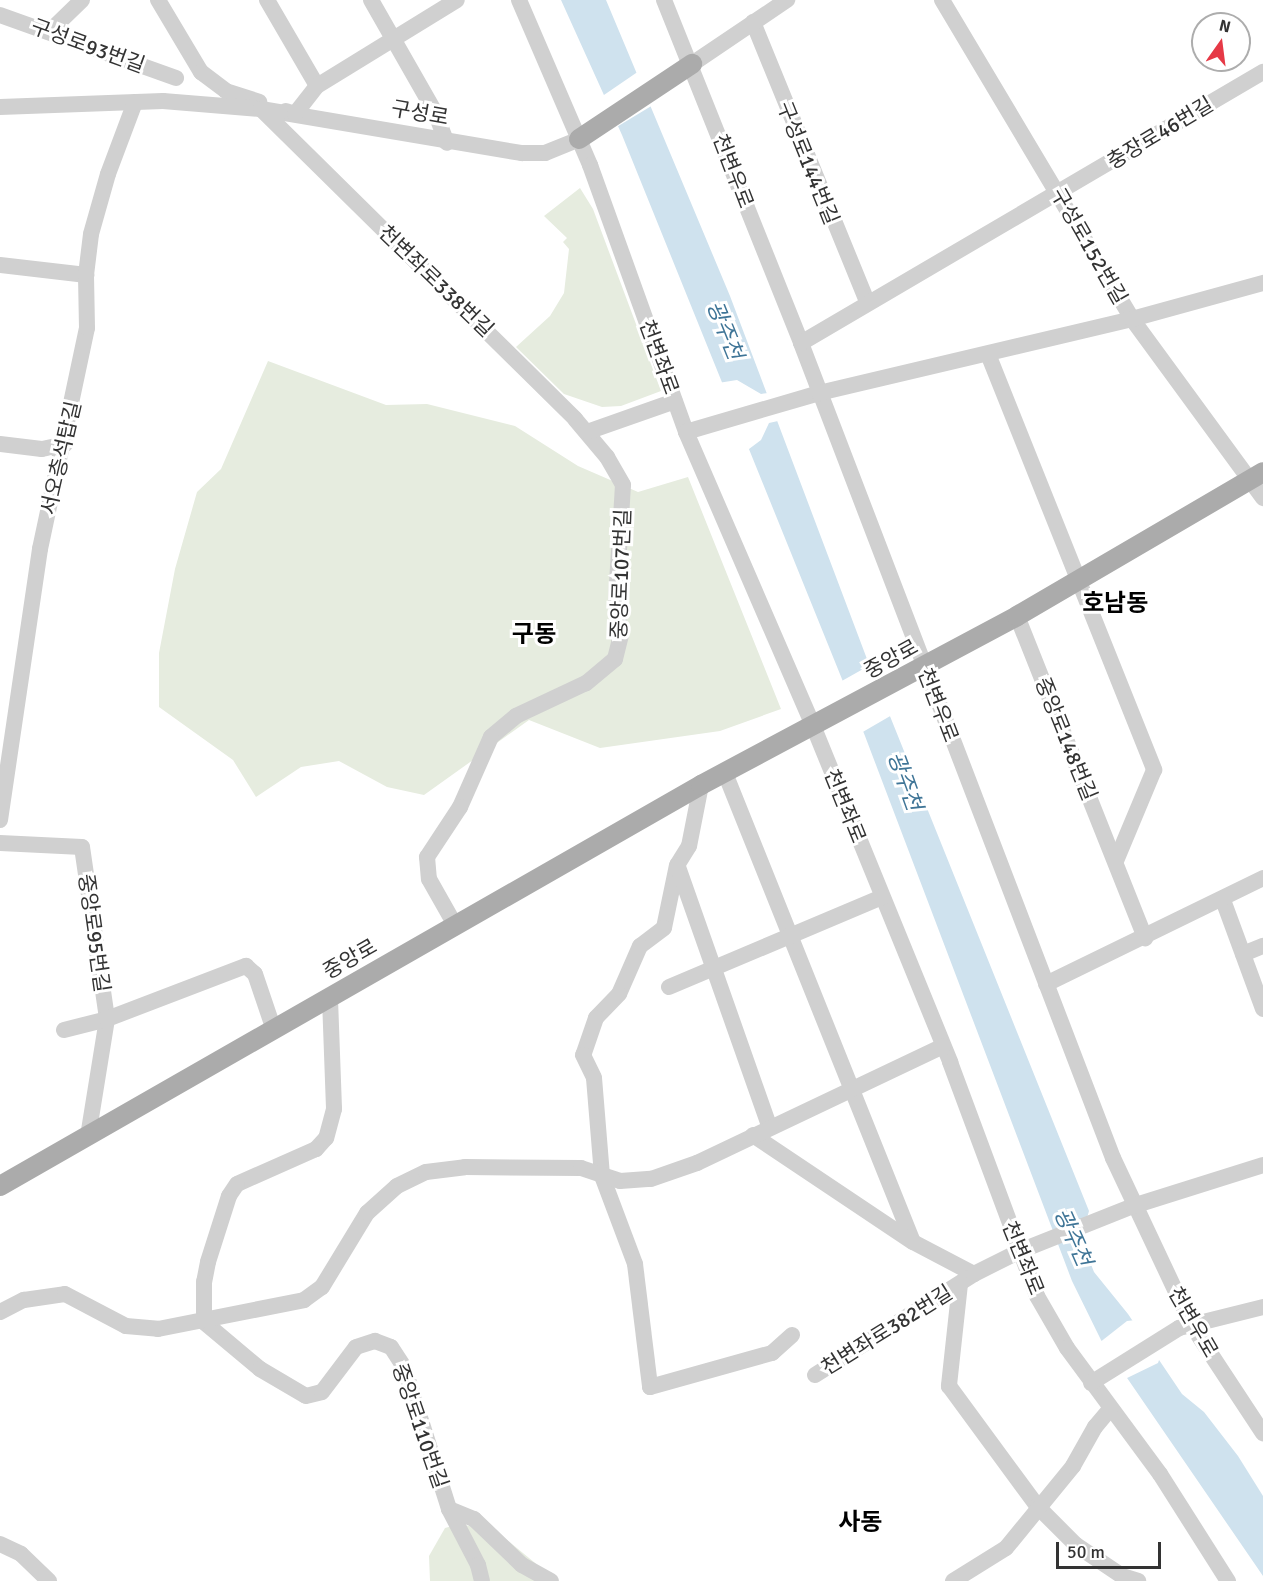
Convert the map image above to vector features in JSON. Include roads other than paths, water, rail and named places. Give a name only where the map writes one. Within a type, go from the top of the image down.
[{"type":"main road","name":"구성로","points":[[579,139],[692,64]]},
{"type":"main road","name":"중앙로","points":[[0,1186],[701,785],[814,728],[924,668],[1257,477]]},
{"type":"street","points":[[49,32],[82,0]]},
{"type":"street","points":[[158,0],[201,72],[226,91],[295,114],[318,86],[393,37],[457,0]]},
{"type":"street","points":[[267,0],[318,86]]},
{"type":"street","points":[[371,0],[435,112],[447,143]]},
{"type":"street","name":"천변좌로","points":[[519,0],[579,139],[686,432],[814,728],[943,1046],[1020,1251],[1052,1324],[1095,1380],[1110,1409],[1160,1474],[1228,1581]]},
{"type":"street","name":"천변우로","points":[[664,0],[692,64],[801,343],[813,395],[924,668],[1133,1206],[1185,1326],[1263,1432]]},
{"type":"street","name":"구성로","points":[[692,64],[787,0]]},
{"type":"street","name":"구성로152번길","points":[[942,0],[1131,319],[1257,477],[1263,498]]},
{"type":"street","name":"구성로93번길","points":[[0,15],[176,78]]},
{"type":"street","name":"구성로144번길","points":[[753,22],[867,302]]},
{"type":"street","points":[[176,102],[172,90],[176,78],[193,59]]},
{"type":"street","name":"충장로46번길","points":[[1058,194],[1263,72]]},
{"type":"street","name":"서오층석탑길","points":[[0,820],[6,736],[40,549],[65,444],[87,328],[86,275],[99,200],[135,102]]},
{"type":"street","name":"구성로","points":[[0,107],[176,102],[261,109],[447,143],[545,153],[579,139]]},
{"type":"street","name":"천변좌로338번길","points":[[261,109],[587,432],[607,457]]},
{"type":"street","points":[[801,343],[867,302],[1058,194]]},
{"type":"street","points":[[0,265],[86,275]]},
{"type":"street","points":[[686,432],[813,395],[1131,319],[1263,283]]},
{"type":"street","points":[[988,354],[1077,582],[1154,770],[1116,861]]},
{"type":"street","points":[[587,432],[675,401]]},
{"type":"street","points":[[0,444],[42,449],[65,444]]},
{"type":"street","name":"중앙로107번길","points":[[455,925],[429,879],[427,856],[460,807],[491,737],[516,716],[586,683],[615,659],[619,645],[616,600],[624,499],[623,485],[607,457]]},
{"type":"street","name":"중앙로148번길","points":[[1017,616],[1145,938]]},
{"type":"street","points":[[725,773],[854,1089],[913,1242]]},
{"type":"street","points":[[701,785],[689,846],[677,865],[664,928],[640,946],[619,994],[596,1018],[583,1054],[594,1078],[602,1176],[635,1264],[650,1387],[772,1353],[792,1335]]},
{"type":"street","name":"중앙로95번길","points":[[0,843],[82,847],[107,1019],[88,1136]]},
{"type":"street","points":[[677,865],[712,971],[769,1126]]},
{"type":"street","points":[[1046,984],[1223,900],[1263,878]]},
{"type":"street","points":[[669,987],[712,971],[882,897]]},
{"type":"street","points":[[1223,900],[1263,1009]]},
{"type":"street","points":[[1243,954],[1263,946]]},
{"type":"street","points":[[107,1019],[246,966],[255,974],[274,1030]]},
{"type":"street","points":[[204,1322],[204,1282],[229,1196],[237,1184],[316,1149],[326,1138],[334,1109],[330,999]]},
{"type":"street","name":"중앙로95번길","points":[[64,1030],[107,1019]]},
{"type":"street","points":[[0,1312],[24,1300],[56,1294],[133,1328],[158,1329],[204,1322],[312,1296],[368,1214],[397,1186],[426,1172],[451,1167],[581,1168],[602,1176],[630,1182],[651,1179],[697,1163],[769,1126],[854,1089],[943,1046]]},
{"type":"street","name":"천변좌로382번길","points":[[753,1135],[859,1203],[967,1279]]},
{"type":"street","points":[[1133,1206],[1263,1165]]},
{"type":"street","name":"천변좌로382번길","points":[[815,1375],[967,1279],[1020,1251],[1133,1206]]},
{"type":"street","name":"천변좌로382번길","points":[[967,1279],[949,1386],[1037,1506],[1076,1545],[1122,1575],[1138,1581]]},
{"type":"street","points":[[1095,1380],[1185,1326],[1263,1306]]},
{"type":"street","name":"중앙로110번길","points":[[204,1322],[267,1374],[306,1396],[322,1392],[356,1347],[375,1341],[391,1347],[404,1367],[449,1509],[478,1565],[482,1581]]},
{"type":"street","points":[[953,1581],[1006,1548],[1037,1506],[1074,1466],[1095,1427],[1110,1409]]},
{"type":"street","points":[[449,1509],[474,1519],[522,1565],[550,1581]]},
{"type":"street","points":[[0,1544],[21,1554],[49,1581]]},
{"type":"water","name":"광주천","points":[[561,0],[606,0],[730,296],[867,659],[1089,1211],[1081,1239],[1094,1272],[1128,1314],[1182,1394],[1204,1412],[1238,1456],[1263,1496],[1263,1576],[1101,1340],[1072,1281],[865,736],[622,135]]},
{"type":"district","name":"호남동","points":[[1115,604]]},
{"type":"district","name":"구동","points":[[534,635]]},
{"type":"district","name":"사동","points":[[860,1523]]}]
